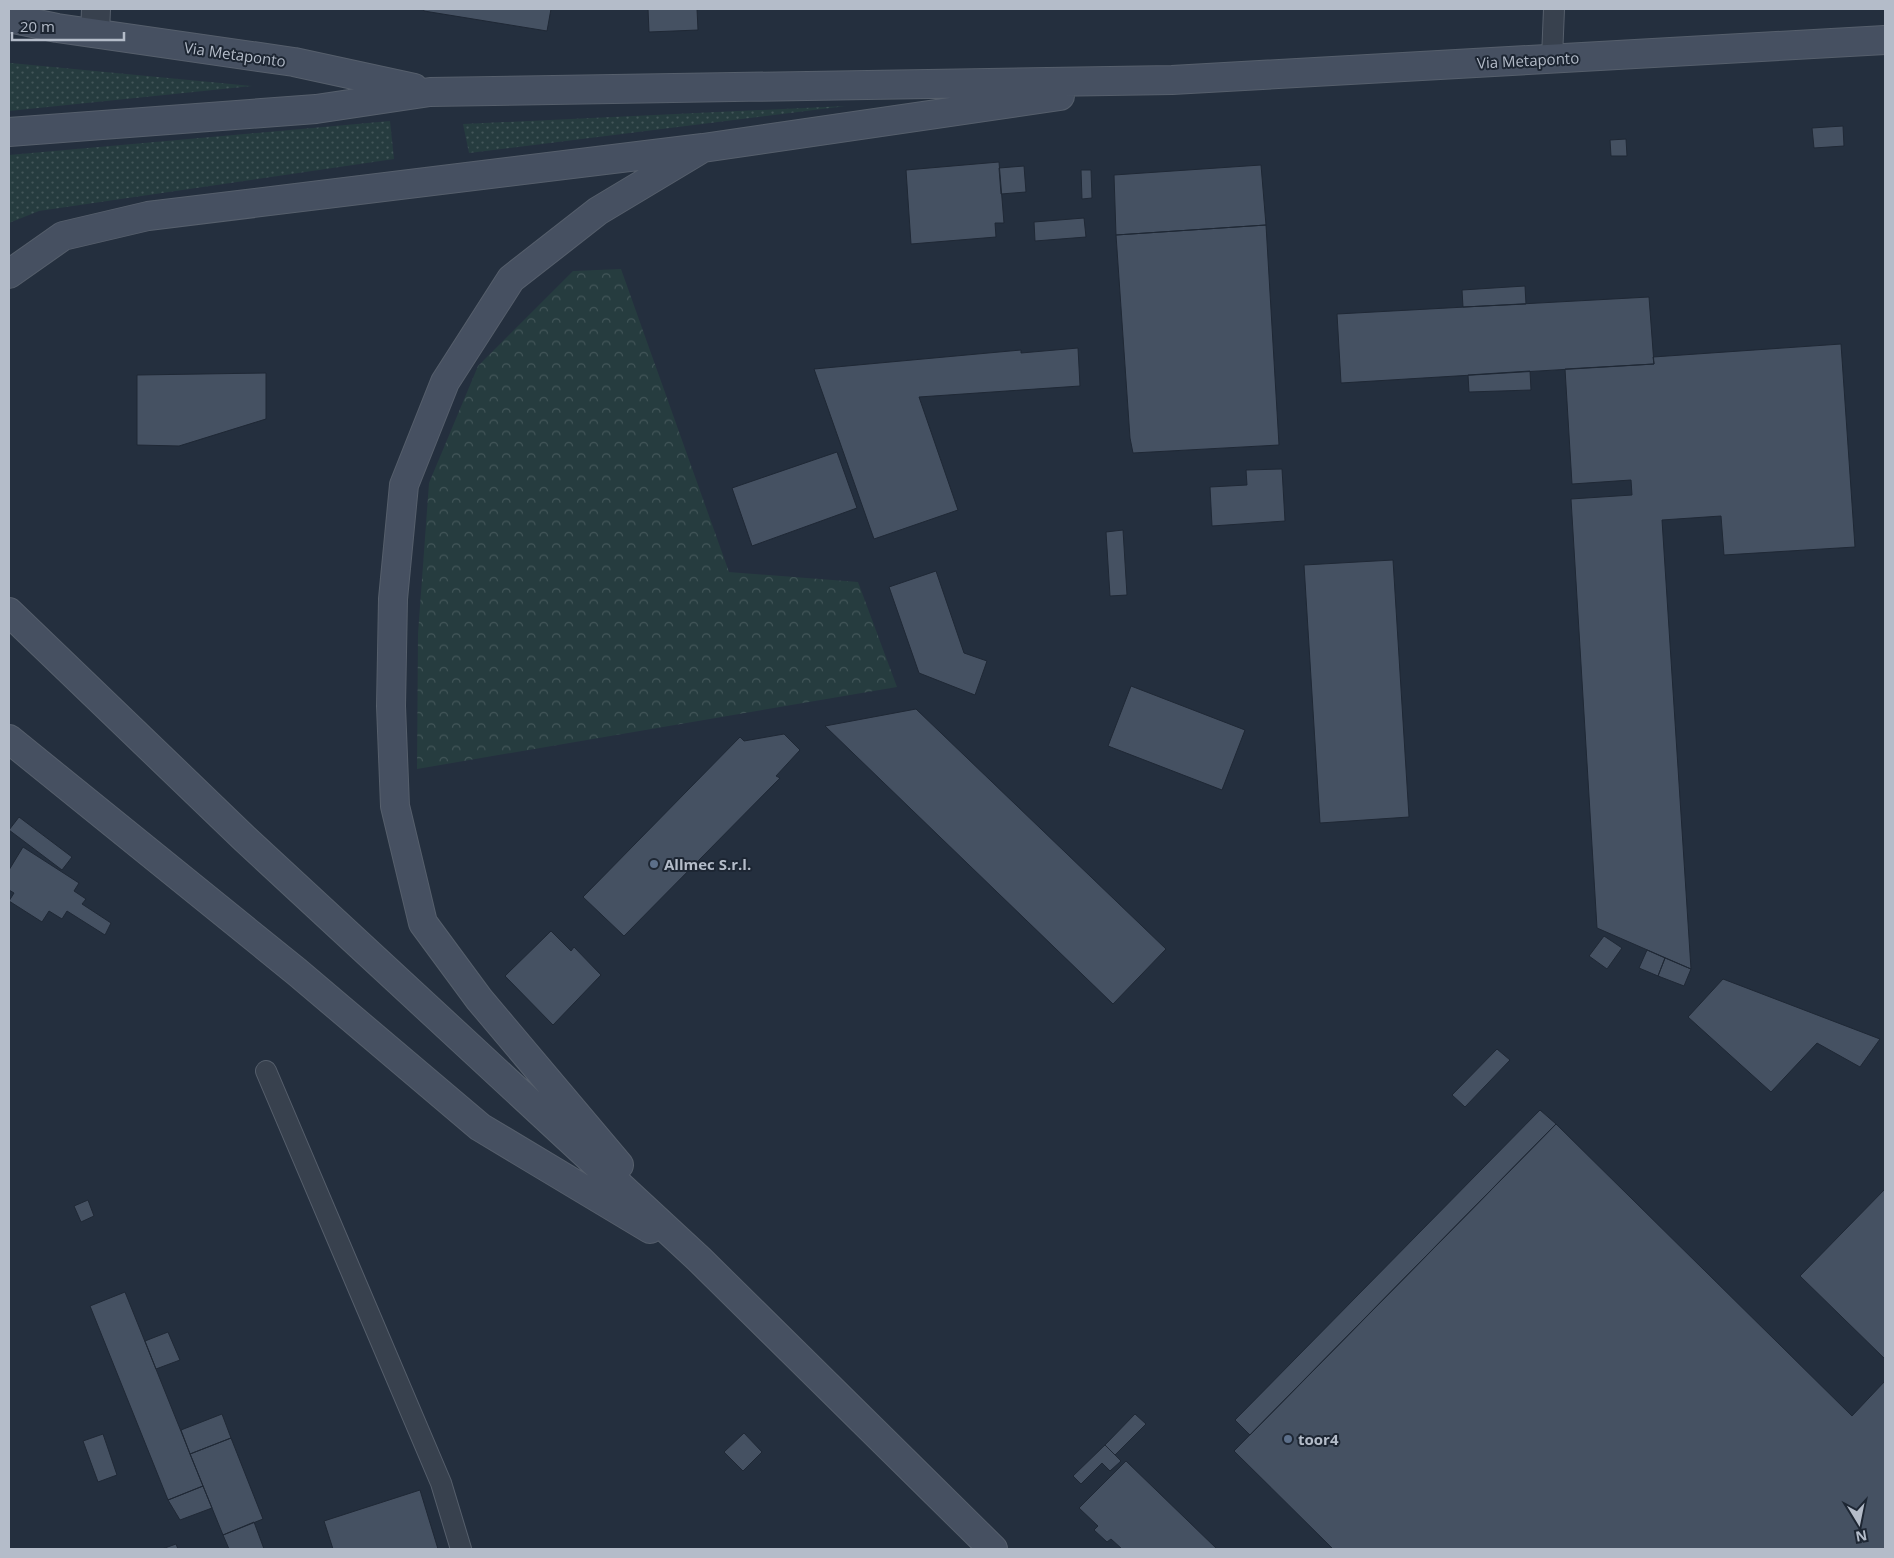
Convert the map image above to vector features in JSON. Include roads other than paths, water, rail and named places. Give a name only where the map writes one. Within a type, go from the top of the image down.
[{"type":"main road","name":"Via Metaponto","points":[[9,18],[96,21],[430,92]]},
{"type":"main road","name":"Via Metaponto","points":[[1172,80],[1885,40]]},
{"type":"main road","points":[[9,132],[316,110],[430,92],[1172,80]]},
{"type":"main road","points":[[9,274],[62,236],[148,216],[703,148],[1172,80]]},
{"type":"main road","points":[[699,1259],[479,1000],[423,923],[395,806],[391,706],[393,599],[404,484],[445,382],[511,279],[598,211],[703,148]]},
{"type":"main road","points":[[9,612],[244,838],[699,1259],[993,1549]]},
{"type":"main road","points":[[9,739],[297,972],[480,1127],[699,1259]]},
{"type":"lane","points":[[1552,58],[1554,9]]},
{"type":"lane","points":[[266,1071],[440,1483],[461,1549]]},
{"type":"place","name":"Allmec S.r.l.","points":[[654,864]]},
{"type":"place","name":"toor4","points":[[1288,1439]]}]
